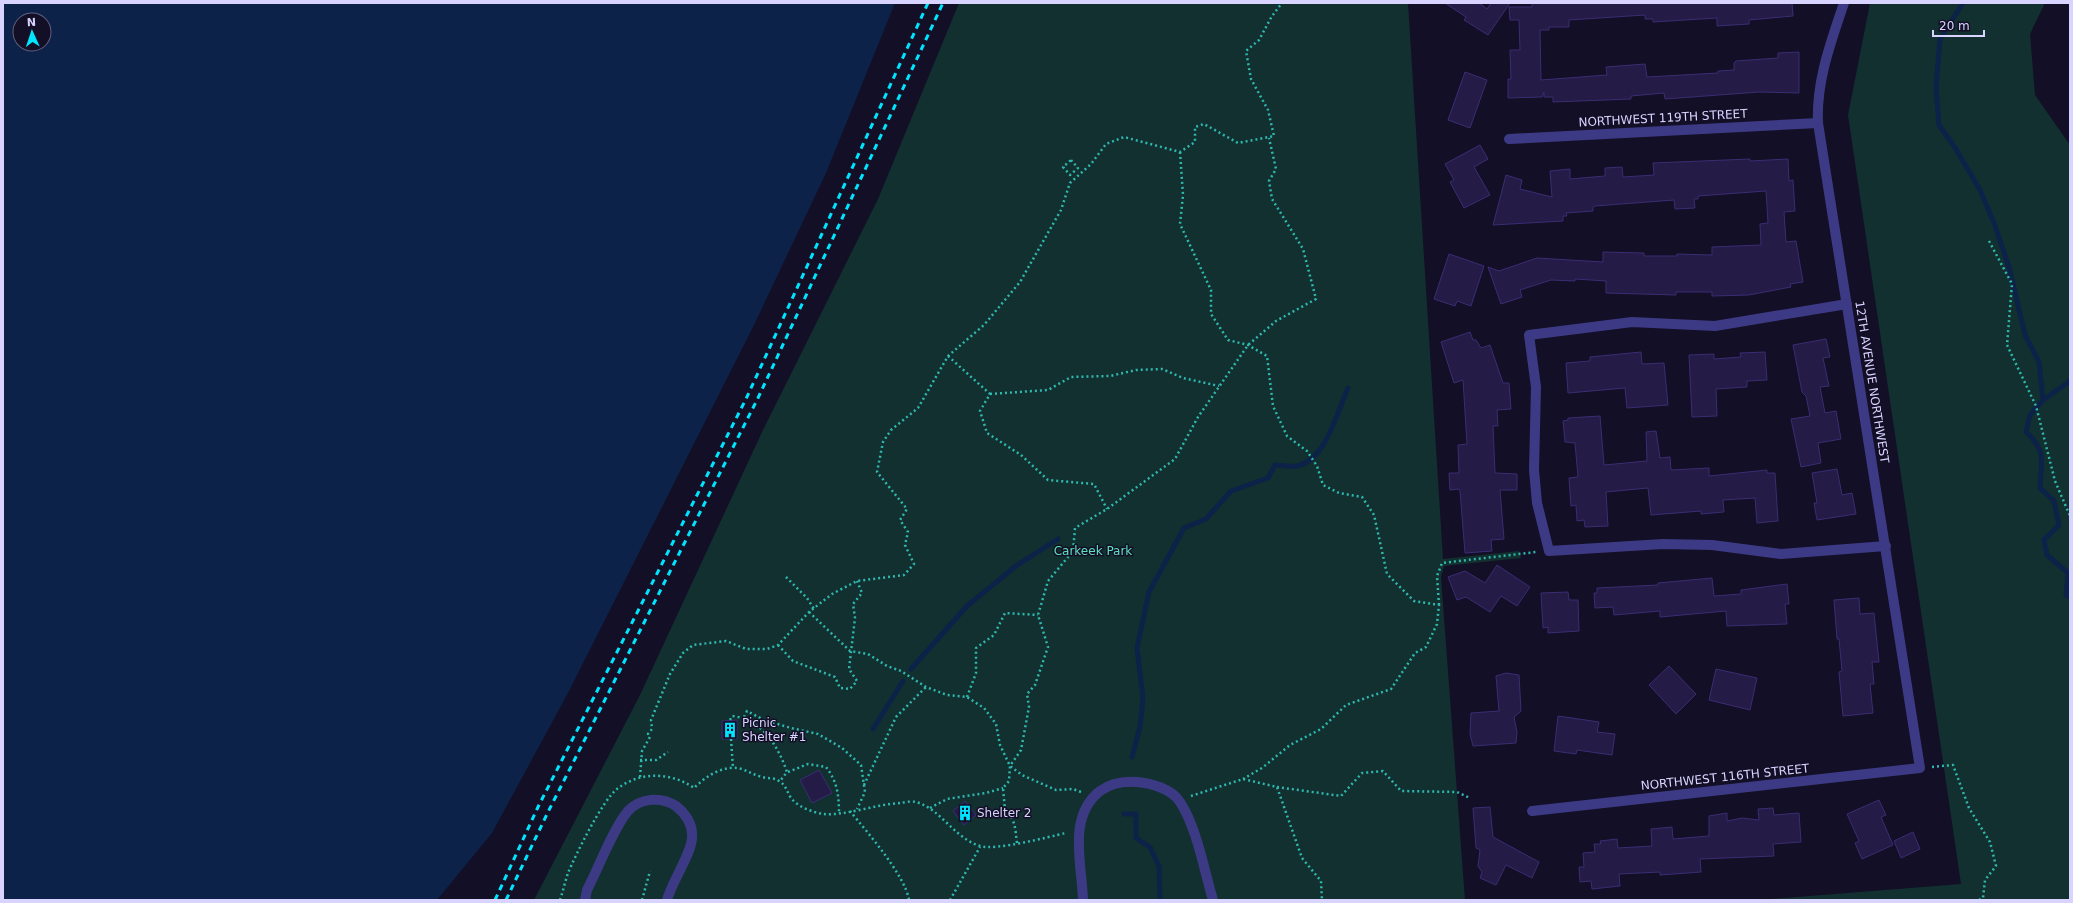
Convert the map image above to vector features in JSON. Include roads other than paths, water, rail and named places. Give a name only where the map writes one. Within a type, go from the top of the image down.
[{"type":"street","name":"12TH AVENUE NORTHWEST","points":[[1844,3],[1825,61],[1817,104],[1818,123],[1920,768]]},
{"type":"street","name":"NORTHWEST 119TH STREET","points":[[1509,139],[1818,123]]},
{"type":"street","points":[[1847,304],[1715,326],[1632,322],[1529,335],[1536,387],[1534,470],[1537,503],[1549,551],[1663,544],[1712,545],[1781,554],[1886,546]]},
{"type":"street","name":"NORTHWEST 116TH STREET","points":[[1532,811],[1920,768]]},
{"type":"street","points":[[1083,900],[1079,830],[1081,815],[1092,798],[1106,787],[1125,781],[1144,783],[1164,789],[1179,801],[1190,822],[1213,900]]},
{"type":"street","points":[[585,900],[587,890],[623,818],[637,804],[655,800],[664,801],[680,809],[688,820],[692,832],[689,849],[671,885],[667,900]]},
{"type":"water","points":[[3,3],[895,3],[826,173],[754,325],[568,693],[492,833],[437,900],[3,900]]},
{"type":"waterway","points":[[1963,3],[1940,39],[1936,87],[1939,125],[1954,146],[1980,190],[1994,223],[2009,267],[2025,335],[2039,362],[2043,400],[2030,415],[2026,432],[2033,439],[2040,451],[2042,464],[2040,488],[2054,501],[2059,525],[2044,540],[2047,555],[2068,573],[2066,595],[2070,597]]},
{"type":"waterway","points":[[2043,400],[2070,381]]},
{"type":"waterway","points":[[1132,757],[1140,727],[1143,698],[1137,648],[1149,592],[1184,528],[1206,519],[1231,491],[1268,478],[1275,465],[1297,466],[1307,462],[1316,455],[1335,422],[1348,388]]},
{"type":"waterway","points":[[911,669],[967,606],[1016,566],[1058,539]]},
{"type":"waterway","points":[[873,729],[903,681]]},
{"type":"waterway","points":[[1124,814],[1136,814],[1136,838],[1150,847],[1159,866],[1160,900]]},
{"type":"railway","points":[[495,900],[538,807],[746,399],[928,3]]},
{"type":"railway","points":[[506,900],[548,812],[758,398],[943,3]]},
{"type":"place","name":"Picnic Shelter #1","points":[[730,730]]},
{"type":"place","name":"Shelter 2","points":[[965,813]]},
{"type":"park label","name":"Carkeek Park","points":[[1093,551]]}]
